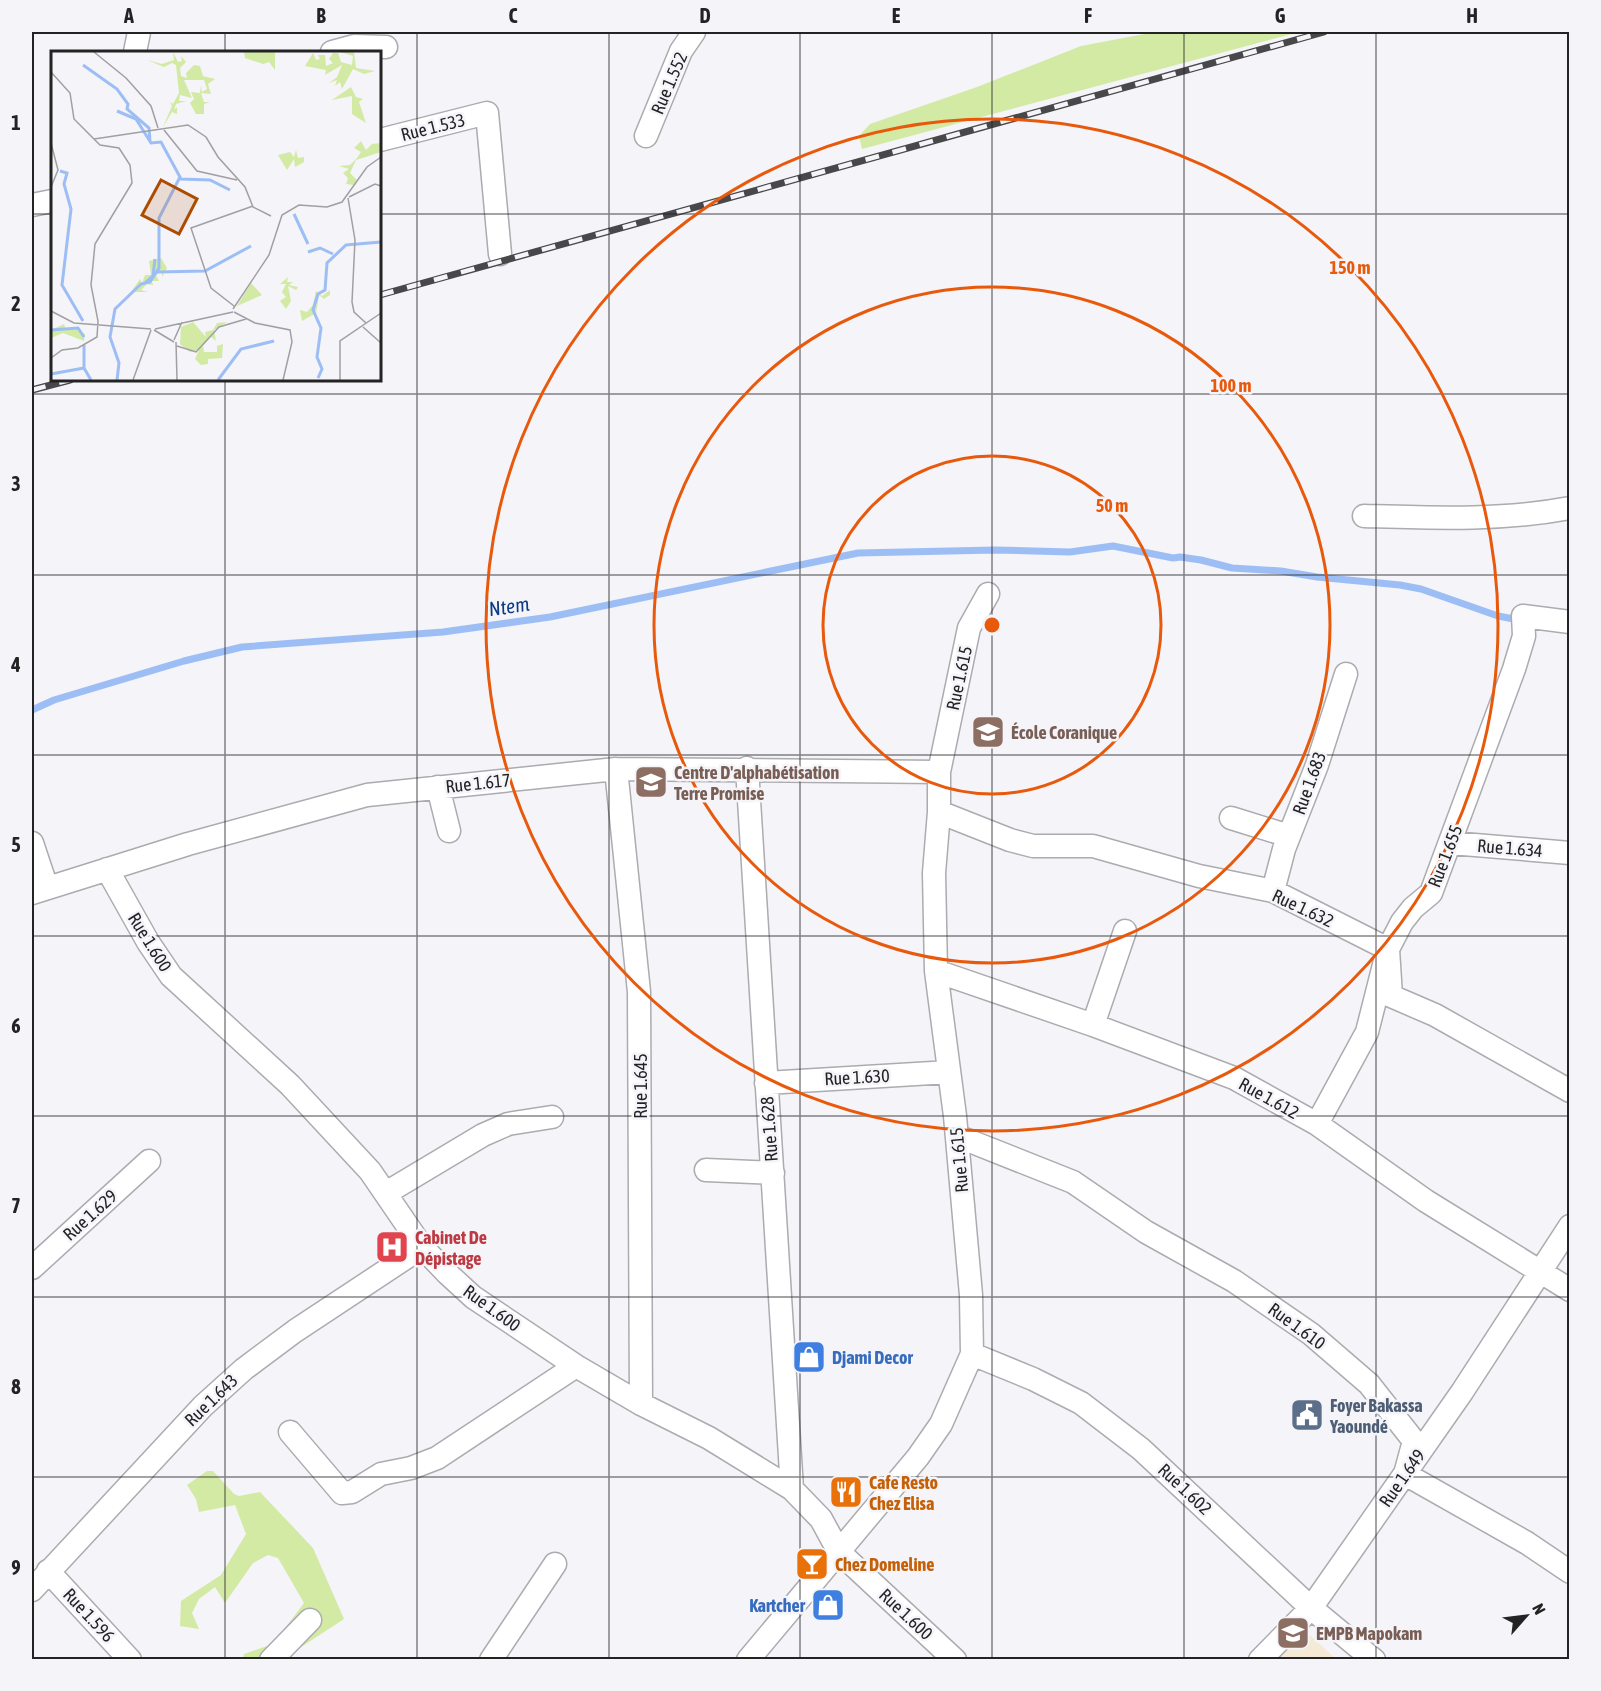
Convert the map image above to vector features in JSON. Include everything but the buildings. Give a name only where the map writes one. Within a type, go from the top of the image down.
[{"type":"street","points":[[135,51],[139,32]]},
{"type":"street","name":"Rue 1.552","points":[[646,136],[681,51],[694,32]]},
{"type":"street","points":[[336,51],[354,46],[386,47]]},
{"type":"street","name":"Rue 1.533","points":[[381,140],[487,113],[500,254]]},
{"type":"street","points":[[32,205],[51,201]]},
{"type":"street","points":[[1364,516],[1455,519],[1531,516],[1569,508]]},
{"type":"street","name":"Rue 1.615","points":[[748,1659],[918,1457],[941,1424],[972,1354],[971,1295],[957,1136],[936,971],[934,873],[939,812],[939,772],[969,628],[988,594]]},
{"type":"street","name":"Rue 1.655","points":[[1317,1124],[1367,1032],[1388,949],[1402,922],[1413,908],[1431,893],[1515,669],[1524,636],[1522,615],[1569,622]]},
{"type":"street","name":"Rue 1.683","points":[[1273,891],[1289,836],[1317,765],[1346,674]]},
{"type":"street","name":"Rue 1.617","points":[[39,890],[188,844],[367,795],[616,769],[747,768],[939,772]]},
{"type":"street","name":"Rue 1.628","points":[[747,768],[792,1489]]},
{"type":"street","name":"Rue 1.645","points":[[616,769],[639,992],[641,1404]]},
{"type":"street","points":[[438,787],[449,831]]},
{"type":"street","name":"Rue 1.632","points":[[939,812],[1010,840],[1034,846],[1093,846],[1199,876],[1273,891],[1388,949]]},
{"type":"street","points":[[1231,818],[1289,836]]},
{"type":"street","points":[[32,843],[39,890]]},
{"type":"street","name":"Rue 1.634","points":[[1451,843],[1569,853]]},
{"type":"street","name":"Rue 1.600","points":[[107,869],[147,942],[171,976],[290,1085],[370,1171],[422,1247],[473,1297],[576,1366],[641,1404],[709,1438],[792,1489],[821,1519],[839,1552],[955,1659]]},
{"type":"street","points":[[1093,1025],[1125,931]]},
{"type":"street","points":[[1388,949],[1391,996],[1435,1015],[1569,1091]]},
{"type":"street","name":"Rue 1.612","points":[[936,971],[1093,1025],[1234,1078],[1317,1124],[1426,1201],[1569,1290]]},
{"type":"street","name":"Rue 1.630","points":[[766,1083],[949,1072]]},
{"type":"street","points":[[386,1193],[483,1135],[508,1124],[552,1117]]},
{"type":"street","name":"Rue 1.610","points":[[957,1136],[1073,1182],[1146,1232],[1234,1281],[1311,1334],[1369,1384],[1414,1441],[1405,1473]]},
{"type":"street","name":"Rue 1.629","points":[[32,1268],[149,1161]]},
{"type":"street","points":[[706,1170],[773,1173]]},
{"type":"street","name":"Rue 1.649","points":[[1260,1659],[1311,1608],[1462,1392],[1569,1226]]},
{"type":"street","name":"Rue 1.643","points":[[32,1590],[203,1406],[244,1369],[295,1331],[422,1247]]},
{"type":"street","name":"Rue 1.602","points":[[972,1354],[1033,1379],[1081,1403],[1141,1449],[1311,1608],[1374,1659]]},
{"type":"street","points":[[290,1432],[342,1493],[352,1492],[381,1474],[437,1458],[576,1366]]},
{"type":"street","points":[[1405,1473],[1527,1543],[1569,1572]]},
{"type":"street","points":[[491,1659],[555,1563]]},
{"type":"street","name":"Rue 1.596","points":[[48,1571],[130,1659]]},
{"type":"street","points":[[271,1659],[310,1620]]},
{"type":"shaded area","name":"EMPB Mapokam","points":[[1292,1619],[1336,1659],[1256,1660]]},
{"type":"green space","points":[[1155,32],[1299,32],[862,149],[859,136],[870,124],[977,87],[1081,46]]},
{"type":"green space","points":[[207,1471],[213,1471],[234,1494],[239,1496],[260,1492],[313,1548],[344,1619],[285,1659],[243,1659],[244,1654],[273,1644],[304,1603],[278,1558],[268,1555],[253,1563],[225,1603],[215,1587],[199,1599],[192,1613],[199,1629],[180,1626],[181,1601],[221,1575],[246,1534],[235,1505],[199,1512],[196,1499],[187,1485]]},
{"type":"waterway","name":"Ntem","points":[[32,710],[54,700],[184,661],[242,647],[443,632],[550,617],[858,553],[995,550],[1070,552],[1113,546],[1173,558],[1201,560],[1232,568],[1281,571],[1400,585],[1421,589],[1498,616],[1519,620]]},
{"type":"railway","points":[[381,295],[1324,32]]},
{"type":"railway","points":[[32,390],[66,381]]},
{"type":"place","name":"École Coranique","points":[[988,732]]},
{"type":"place","name":"Centre D'alphabétisation Terre Promise","points":[[651,782]]},
{"type":"place","name":"Cabinet De Dépistage","points":[[392,1247]]},
{"type":"place","name":"Djami Decor","points":[[809,1357]]},
{"type":"place","name":"Foyer Bakassa Yaoundé","points":[[1307,1415]]},
{"type":"place","name":"Cafe Resto Chez Elisa","points":[[846,1492]]},
{"type":"place","name":"Chez Domeline","points":[[812,1564]]},
{"type":"place","name":"Kartcher","points":[[828,1605]]},
{"type":"place","name":"EMPB Mapokam","points":[[1293,1633]]}]
